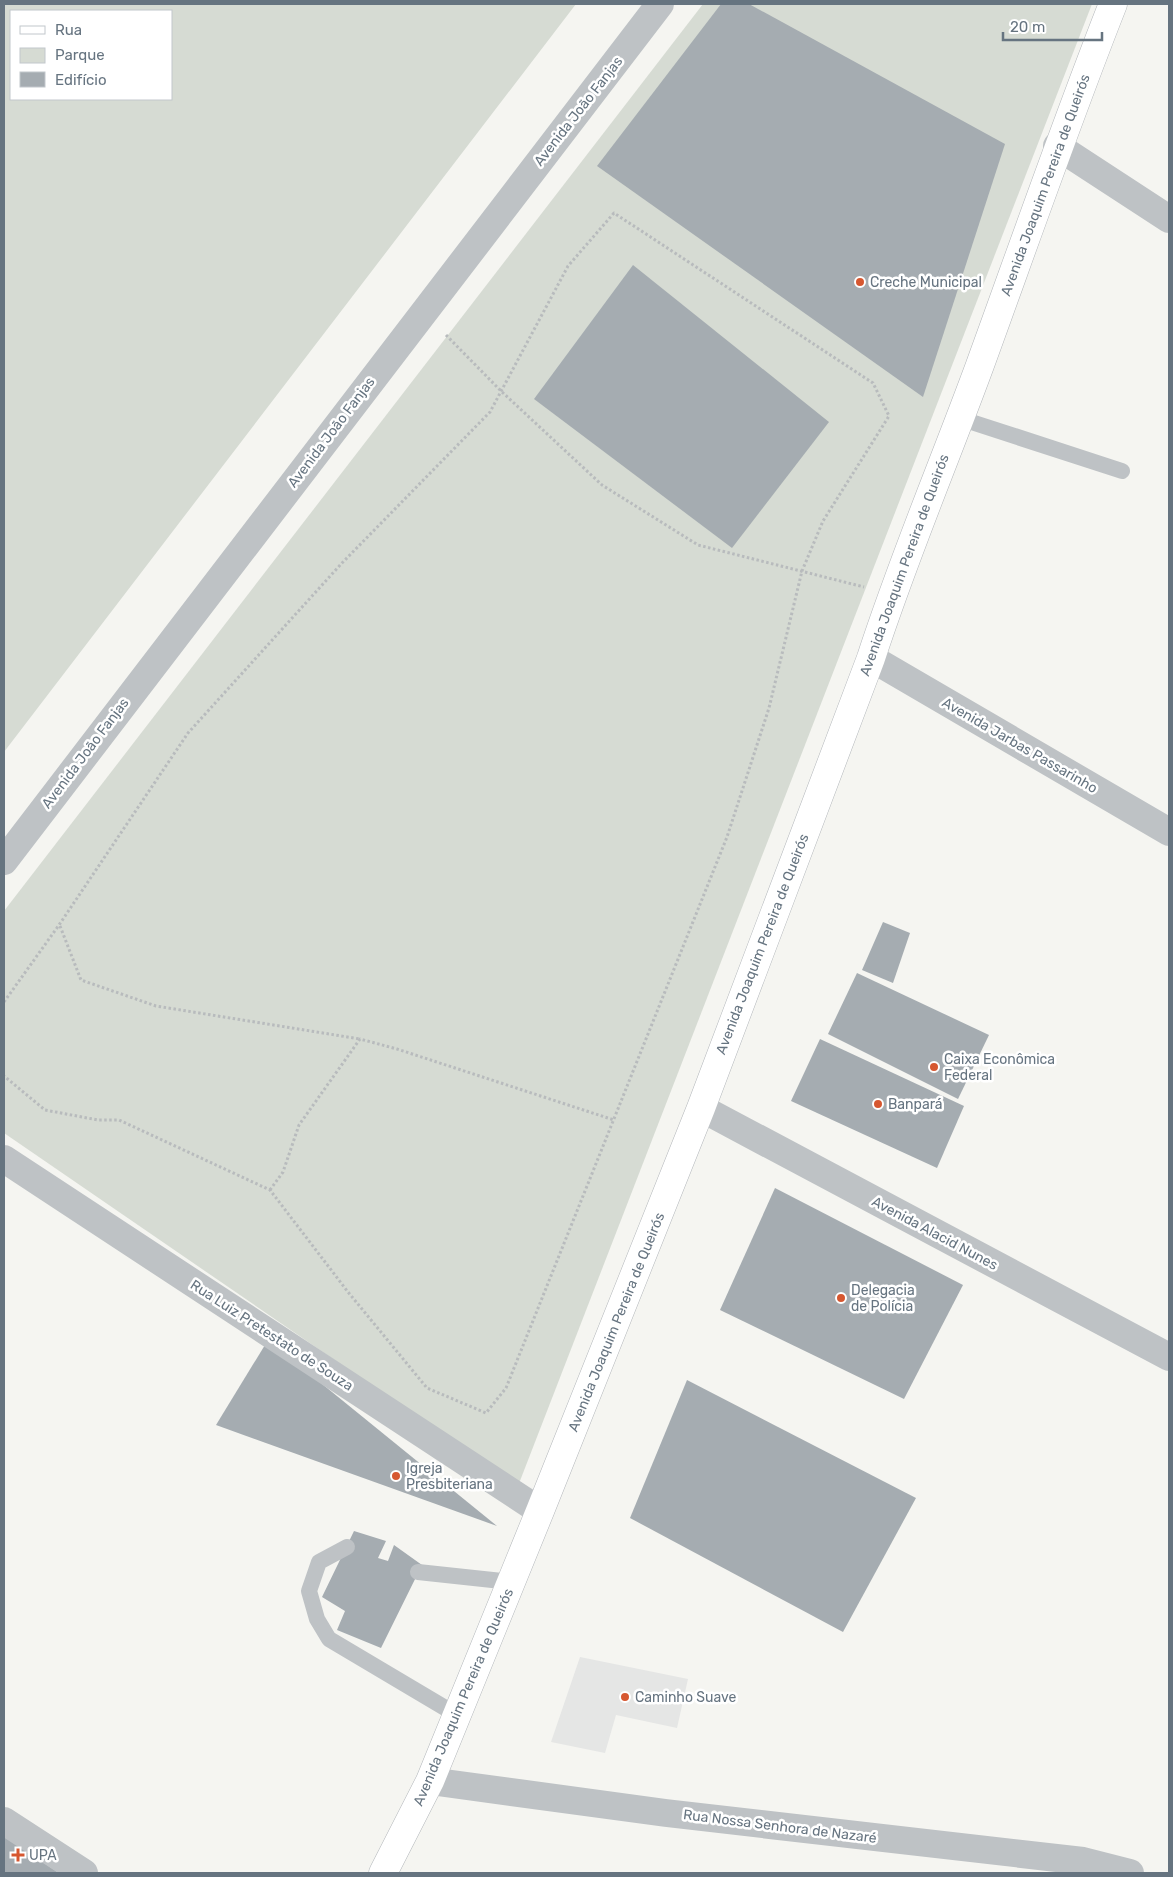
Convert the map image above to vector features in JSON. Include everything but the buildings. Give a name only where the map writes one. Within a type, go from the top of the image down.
[{"type":"main road","name":"Avenida Joaquim Pereira de Queirós","points":[[383,1873],[430,1781],[701,1108],[871,658],[892,594],[959,418],[1057,146],[1113,4]]},
{"type":"street","name":"Avenida João Fanjas","points":[[4,861],[660,4]]},
{"type":"street","points":[[1057,146],[1169,219]]},
{"type":"street","name":"Avenida Jarbas Passarinho","points":[[871,658],[1169,832]]},
{"type":"street","name":"Avenida Alacid Nunes","points":[[701,1108],[1169,1357]]},
{"type":"street","name":"Rua Luiz Pretestato de Souza","points":[[4,1159],[540,1511]]},
{"type":"street","name":"Rua Nossa Senhora de Nazaré","points":[[430,1781],[666,1813],[1083,1861],[1130,1873]]},
{"type":"street","points":[[4,1821],[84,1873]]},
{"type":"lane","points":[[959,418],[1122,471]]},
{"type":"lane","points":[[347,1547],[320,1562],[309,1591],[317,1619],[329,1639],[457,1715]]},
{"type":"lane","points":[[418,1572],[511,1582]]},
{"type":"path","points":[[4,1002],[59,925],[188,733],[342,563],[490,412],[568,266],[614,213],[872,383],[889,416],[822,520],[802,571],[769,708],[728,837],[506,1388],[486,1413],[427,1388],[348,1292],[270,1190],[119,1120],[98,1120],[46,1110],[4,1076]]},
{"type":"path","points":[[424,311],[501,391],[602,485],[698,545],[892,594]]},
{"type":"path","points":[[59,925],[81,980],[156,1006],[360,1039],[397,1049],[614,1120]]},
{"type":"path","points":[[270,1190],[284,1172],[299,1125],[360,1039]]},
{"type":"shaded area","name":"Caminho Suave","points":[[580,1657],[688,1679],[677,1728],[616,1715],[605,1753],[551,1742]]},
{"type":"green space","points":[[4,4],[576,4],[4,752]]},
{"type":"green space","points":[[703,4],[1092,4],[518,1486],[4,1133],[4,911]]},
{"type":"place","name":"Creche Municipal","points":[[860,282]]},
{"type":"place","name":"Caixa Econômica Federal","points":[[934,1067]]},
{"type":"place","name":"Banpará","points":[[878,1104]]},
{"type":"place","name":"Delegacia de Polícia","points":[[841,1298]]},
{"type":"place","name":"Igreja Presbiteriana","points":[[396,1476]]},
{"type":"place","name":"Caminho Suave","points":[[625,1697]]},
{"type":"place","name":"UPA","points":[[18,1855]]}]
